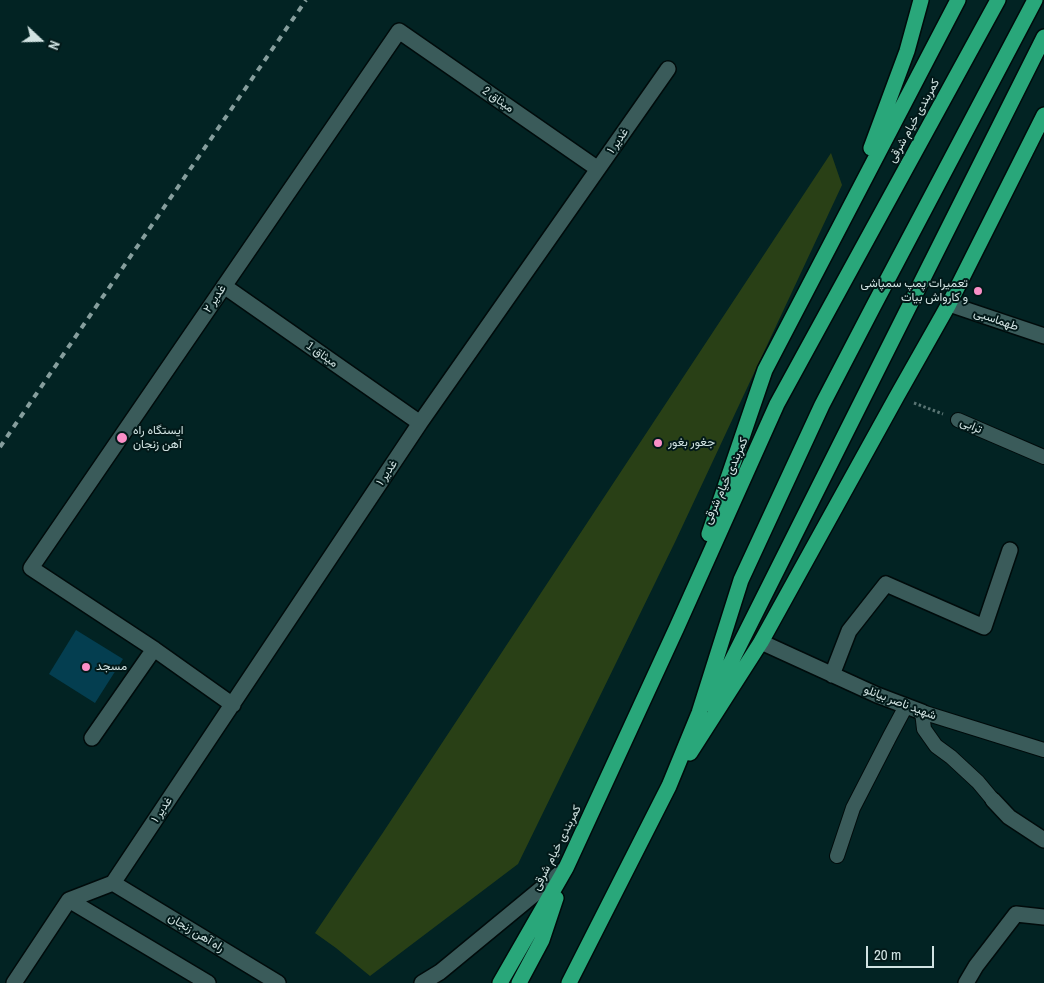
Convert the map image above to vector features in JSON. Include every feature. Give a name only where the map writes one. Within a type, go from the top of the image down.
[{"type":"highway","points":[[849,209],[907,51],[921,0]]},
{"type":"highway","points":[[676,627],[765,370],[958,0]]},
{"type":"highway","name":"کمربندی خیام شرقی","points":[[500,983],[566,868],[777,404],[998,0]]},
{"type":"highway","points":[[669,786],[699,713],[741,580],[814,423],[877,298],[1035,0]]},
{"type":"highway","points":[[569,983],[1044,37]]},
{"type":"highway","points":[[669,786],[761,642],[896,396],[949,304],[1044,115]]},
{"type":"highway","points":[[519,983],[542,940],[566,868]]},
{"type":"street","name":"میثاق 2","points":[[399,31],[598,169]]},
{"type":"street","name":"غدیر ۲","points":[[154,649],[31,568],[399,31]]},
{"type":"street","name":"غدیر ۱","points":[[113,883],[420,423],[668,69]]},
{"type":"street","name":"میثاق 1","points":[[224,286],[420,423]]},
{"type":"street","name":"طهماسبی","points":[[949,304],[1044,336]]},
{"type":"street","points":[[832,675],[849,631],[886,584],[984,627],[1010,550]]},
{"type":"street","name":"شهید ناصر بیانلو","points":[[761,642],[877,695],[922,712]]},
{"type":"street","points":[[92,738],[154,649],[233,705]]},
{"type":"street","points":[[993,800],[1008,818],[1044,840]]},
{"type":"street","points":[[422,983],[440,972],[566,868]]},
{"type":"street","points":[[14,983],[68,900],[113,883]]},
{"type":"street","name":"راه آهن زنجان","points":[[113,883],[257,978],[278,983]]},
{"type":"street","points":[[68,900],[208,983]]},
{"type":"street","points":[[966,983],[976,966],[1016,914],[1044,916]]},
{"type":"lane","name":"ترابی","points":[[958,420],[1044,457]]},
{"type":"lane","points":[[837,856],[852,808],[906,706]]},
{"type":"lane","points":[[922,712],[924,729],[936,746],[978,782],[993,800]]},
{"type":"lane","name":"شهید ناصر بیانلو","points":[[922,712],[1044,750]]},
{"type":"path","name":"ترابی","points":[[896,396],[958,420]]},
{"type":"green space","points":[[831,153],[842,185],[675,542],[518,864],[370,976],[315,933]]},
{"type":"building","name":"مسجد","points":[[76,630],[123,659],[95,703],[49,674]]},
{"type":"railway","points":[[0,447],[306,0]]},
{"type":"place","name":"تعمیرات پمپ سمپاشی و کارواش بیات","points":[[978,291]]},
{"type":"place","name":"ایستگاه راه آهن زنجان","points":[[122,438]]},
{"type":"place","name":"جغور بغور","points":[[658,443]]},
{"type":"place","name":"مسجد","points":[[86,667]]}]
